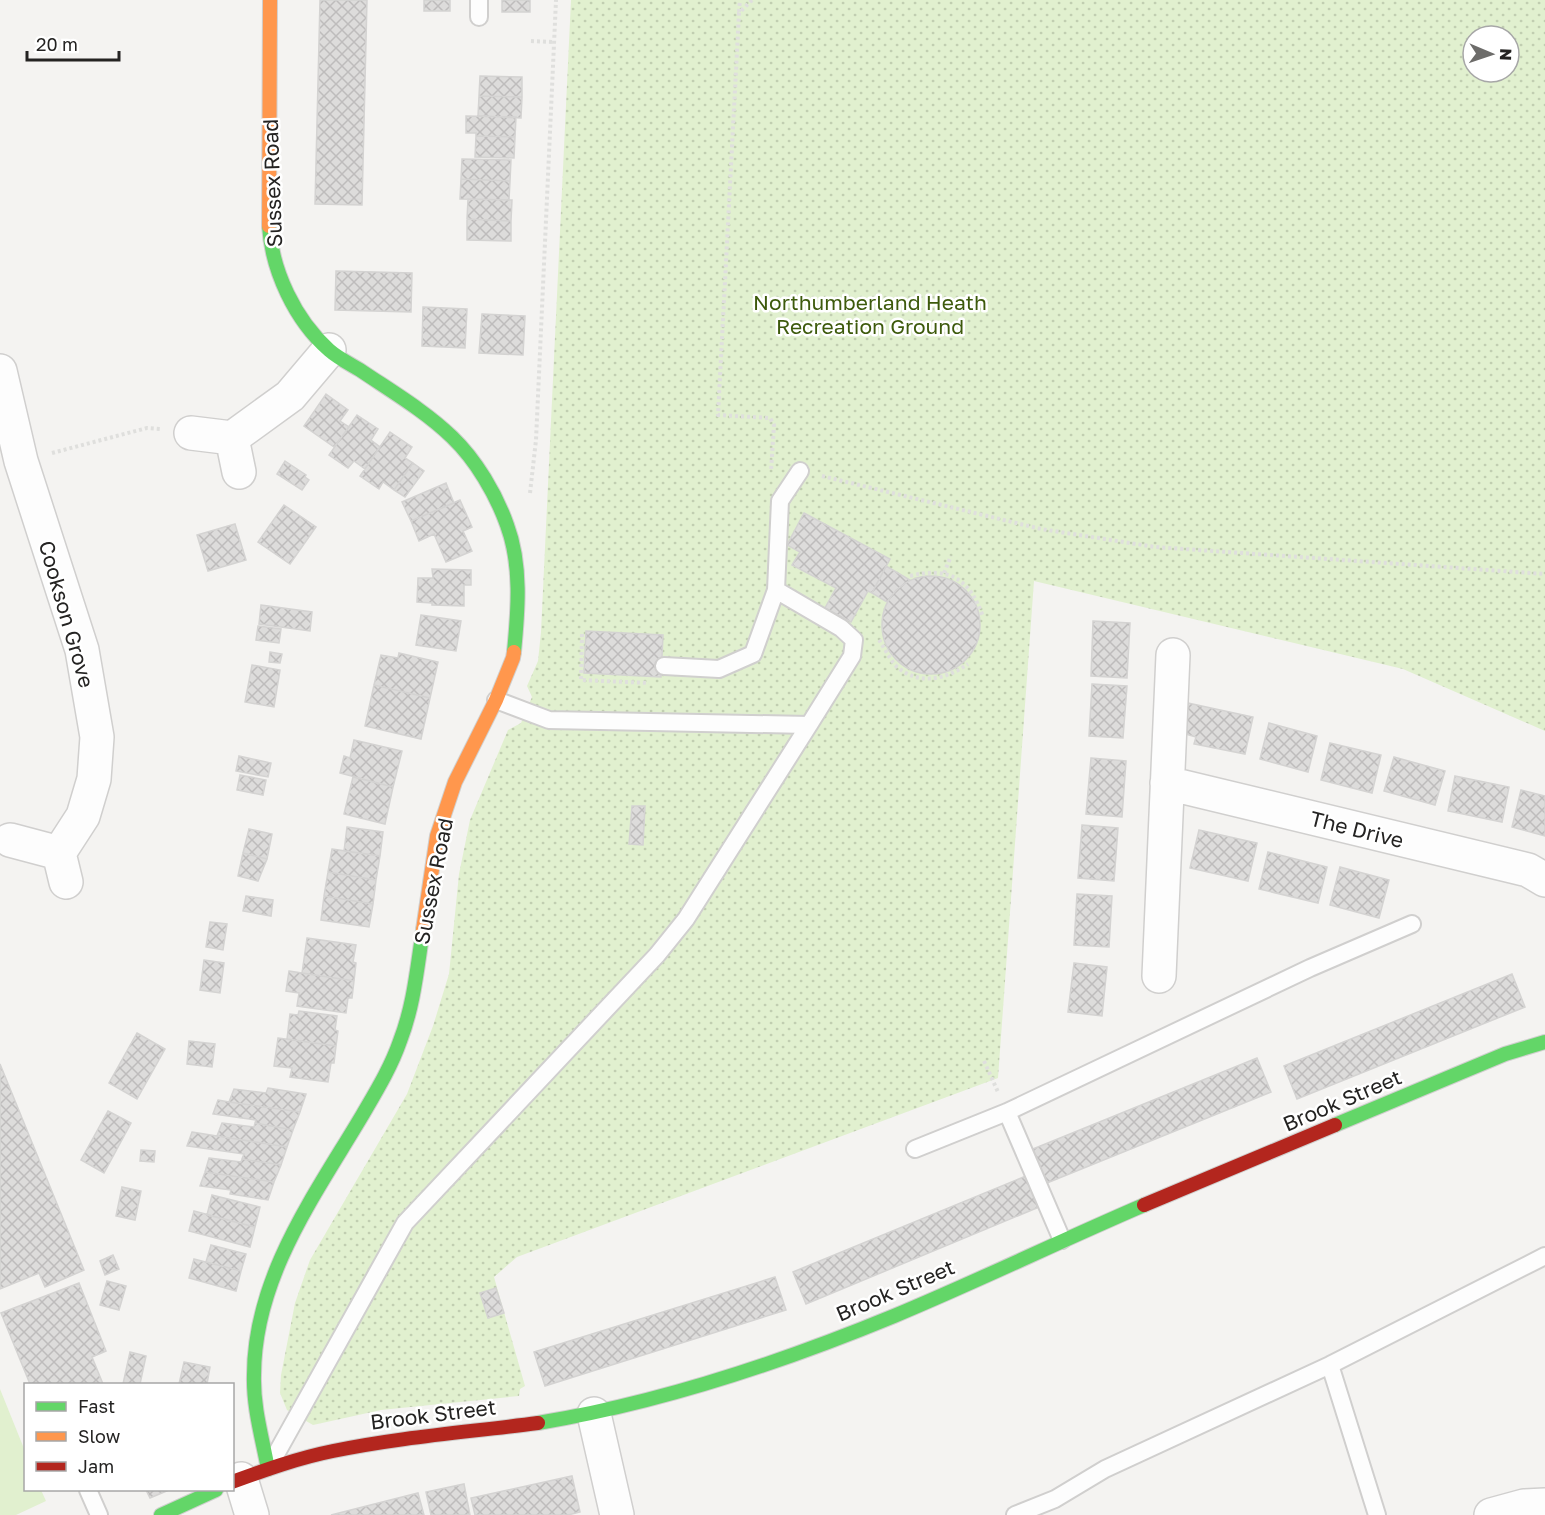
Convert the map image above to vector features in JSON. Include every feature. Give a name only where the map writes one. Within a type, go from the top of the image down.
[{"type":"street","name":"Sussex Road","points":[[240,1480],[256,1419],[253,1380],[255,1347],[261,1313],[274,1270],[386,1074],[400,1042],[412,1005],[437,836],[455,782],[496,700],[513,658],[518,607],[514,552],[508,527],[498,503],[479,471],[453,438],[425,414],[329,350],[303,320],[284,289],[276,266],[269,229],[270,0]]},
{"type":"street","points":[[191,433],[232,438],[290,396],[329,350]]},
{"type":"street","name":"Cookson Grove","points":[[0,371],[12,448],[82,650],[97,737],[94,779],[62,868],[10,840]]},
{"type":"street","points":[[232,438],[239,472]]},
{"type":"street","points":[[1159,976],[1173,655]]},
{"type":"street","name":"The Drive","points":[[1167,783],[1528,870],[1545,880]]},
{"type":"street","name":"Brook Street","points":[[240,1480],[307,1456],[350,1446],[594,1413],[637,1403],[748,1368],[870,1325],[1062,1240],[1505,1054],[1545,1042]]},
{"type":"street","points":[[594,1413],[617,1515]]},
{"type":"street","points":[[240,1480],[252,1515]]},
{"type":"street","name":"Brook Street","points":[[161,1515],[215,1491]]},
{"type":"street","points":[[1491,1515],[1524,1506],[1545,1505]]},
{"type":"lane","points":[[664,666],[719,669],[753,654],[776,590],[780,501],[800,471]]},
{"type":"lane","points":[[240,1480],[405,1223],[657,955],[686,919],[852,656],[854,639],[841,628],[776,590]]},
{"type":"lane","points":[[496,700],[549,720],[809,725]]},
{"type":"lane","points":[[915,1149],[1007,1112],[1311,968],[1412,924]]},
{"type":"lane","points":[[1007,1112],[1062,1240]]},
{"type":"lane","points":[[1015,1515],[1055,1499],[1105,1469],[1330,1365],[1545,1256]]},
{"type":"lane","points":[[1330,1365],[1377,1515]]},
{"type":"lane","points":[[88,1491],[99,1515]]},
{"type":"path","points":[[529,498],[536,440],[556,0]]},
{"type":"path","points":[[740,0],[718,415],[770,418],[774,425],[768,498],[780,510]]},
{"type":"path","points":[[739,13],[752,0]]},
{"type":"path","points":[[531,41],[553,42]]},
{"type":"path","points":[[12,448],[147,428],[191,433]]},
{"type":"path","points":[[772,464],[1041,529],[1155,547],[1545,574]]},
{"type":"path","points":[[944,573],[951,556]]},
{"type":"path","points":[[910,576],[928,572],[944,573],[955,577],[977,599],[983,617]]},
{"type":"path","points":[[582,634],[580,680],[663,684],[664,666]]},
{"type":"path","points":[[854,639],[880,640],[886,653],[898,667],[914,676],[932,679],[952,675],[968,664]]},
{"type":"path","points":[[984,1061],[1007,1112]]},
{"type":"green space","name":"Northumberland Heath Recreation Ground","points":[[571,0],[1545,0],[1545,731],[1403,669],[1034,581],[998,1078],[517,1257],[494,1277],[525,1386],[520,1389],[519,1396],[381,1410],[313,1425],[287,1410],[280,1393],[281,1375],[295,1303],[310,1260],[407,1094],[433,1026],[449,974],[459,874],[470,820],[508,730],[521,723],[532,697],[527,686],[538,661]]},
{"type":"green space","points":[[0,1389],[24,1449],[24,1491],[41,1491],[46,1501],[16,1515],[0,1515]]},
{"type":"building","points":[[320,0],[367,0],[362,205],[315,204]]},
{"type":"building","points":[[424,0],[450,0],[450,11],[424,11]]},
{"type":"building","points":[[502,0],[530,0],[530,12],[502,12]]},
{"type":"building","points":[[480,76],[522,77],[522,97],[479,96]]},
{"type":"building","points":[[479,96],[522,97],[521,118],[478,116]]},
{"type":"building","points":[[466,116],[516,117],[515,137],[476,136],[476,133],[466,133]]},
{"type":"building","points":[[476,136],[515,137],[514,158],[475,157]]},
{"type":"building","points":[[462,159],[511,160],[510,181],[461,179]]},
{"type":"building","points":[[461,179],[510,181],[509,200],[460,199]]},
{"type":"building","points":[[468,199],[512,200],[511,221],[467,219]]},
{"type":"building","points":[[467,219],[511,221],[511,241],[467,240]]},
{"type":"building","points":[[336,271],[412,273],[411,312],[335,310]]},
{"type":"building","points":[[423,307],[467,309],[465,348],[422,346]]},
{"type":"building","points":[[482,314],[525,316],[523,355],[479,353]]},
{"type":"building","points":[[326,394],[348,410],[340,421],[349,427],[334,447],[304,426]]},
{"type":"building","points":[[357,415],[378,429],[371,440],[380,447],[365,469],[354,461],[348,468],[329,455]]},
{"type":"building","points":[[390,432],[412,447],[405,458],[413,463],[394,490],[383,482],[379,489],[360,476]]},
{"type":"building","points":[[285,461],[306,475],[305,477],[309,480],[302,490],[277,474]]},
{"type":"building","points":[[413,463],[424,471],[405,497],[394,490]]},
{"type":"building","points":[[446,483],[454,503],[411,521],[402,502]]},
{"type":"building","points":[[460,500],[472,527],[463,531],[472,551],[446,562],[434,534],[419,541],[411,521]]},
{"type":"building","points":[[284,505],[316,527],[290,564],[258,542]]},
{"type":"building","points":[[804,513],[890,559],[872,593],[868,591],[851,622],[825,608],[836,588],[792,565],[800,552],[787,545]]},
{"type":"building","points":[[235,524],[246,560],[208,571],[197,535]]},
{"type":"building","points":[[886,566],[910,580],[896,590],[887,602],[872,593]]},
{"type":"building","points":[[432,569],[471,570],[471,585],[464,585],[464,606],[417,602],[418,578],[433,578]]},
{"type":"building","points":[[931,576],[950,580],[966,590],[976,606],[980,625],[976,644],[966,660],[950,670],[931,674],[912,670],[896,660],[886,644],[882,625],[886,606],[896,590],[912,580]]},
{"type":"building","points":[[261,605],[312,612],[310,631],[259,624]]},
{"type":"building","points":[[421,615],[461,621],[456,651],[416,645]]},
{"type":"building","points":[[1093,621],[1130,623],[1127,678],[1091,676]]},
{"type":"building","points":[[258,626],[281,629],[279,643],[256,640]]},
{"type":"building","points":[[586,631],[663,635],[661,677],[584,673]]},
{"type":"building","points":[[270,652],[282,654],[280,663],[269,662]]},
{"type":"building","points":[[399,653],[438,662],[430,698],[374,685],[381,655],[398,658]]},
{"type":"building","points":[[252,665],[280,670],[274,707],[245,702]]},
{"type":"building","points":[[1092,684],[1127,686],[1123,738],[1089,736]]},
{"type":"building","points":[[374,685],[430,698],[421,739],[365,726]]},
{"type":"building","points":[[1188,703],[1253,717],[1245,754],[1194,744],[1196,737],[1182,733]]},
{"type":"building","points":[[1269,723],[1317,736],[1308,772],[1260,759]]},
{"type":"building","points":[[354,740],[402,751],[393,787],[340,773],[344,756],[350,758]]},
{"type":"building","points":[[1330,743],[1381,755],[1372,793],[1321,780]]},
{"type":"building","points":[[239,756],[271,763],[268,777],[236,771]]},
{"type":"building","points":[[1394,757],[1445,771],[1435,805],[1384,791]]},
{"type":"building","points":[[1091,758],[1126,761],[1122,817],[1086,814]]},
{"type":"building","points":[[240,775],[266,780],[263,795],[237,790]]},
{"type":"building","points":[[1455,776],[1509,787],[1502,822],[1448,811]]},
{"type":"building","points":[[353,777],[393,787],[385,824],[344,814]]},
{"type":"building","points":[[1521,790],[1545,796],[1545,836],[1512,827]]},
{"type":"building","points":[[632,806],[645,806],[643,845],[629,844]]},
{"type":"building","points":[[1082,825],[1118,828],[1114,881],[1078,878]]},
{"type":"building","points":[[347,827],[383,832],[380,856],[344,851]]},
{"type":"building","points":[[249,829],[272,834],[267,859],[243,853]]},
{"type":"building","points":[[1199,830],[1257,843],[1248,881],[1190,868]]},
{"type":"building","points":[[332,849],[380,856],[376,880],[328,872]]},
{"type":"building","points":[[1268,852],[1327,867],[1318,903],[1259,889]]},
{"type":"building","points":[[243,853],[267,859],[258,881],[238,876]]},
{"type":"building","points":[[1340,867],[1389,880],[1379,918],[1330,905]]},
{"type":"building","points":[[328,872],[376,880],[373,904],[324,896]]},
{"type":"building","points":[[1077,894],[1112,896],[1109,947],[1074,945]]},
{"type":"building","points":[[246,896],[273,900],[271,916],[243,911]]},
{"type":"building","points":[[324,896],[373,904],[369,927],[321,920]]},
{"type":"building","points":[[210,922],[227,924],[223,950],[206,947]]},
{"type":"building","points":[[307,938],[356,945],[353,962],[356,963],[354,981],[302,973]]},
{"type":"building","points":[[204,960],[224,963],[220,993],[200,990]]},
{"type":"building","points":[[1074,963],[1107,967],[1102,1016],[1068,1012]]},
{"type":"building","points":[[289,971],[354,981],[352,998],[348,998],[346,1013],[297,1006],[299,993],[286,991]]},
{"type":"building","points":[[1512,974],[1525,1007],[1297,1099],[1284,1066]]},
{"type":"building","points":[[299,1011],[337,1016],[336,1046],[287,1039],[290,1014],[298,1015]]},
{"type":"building","points":[[137,1033],[165,1049],[137,1099],[109,1083]]},
{"type":"building","points":[[278,1038],[336,1046],[328,1082],[290,1077],[292,1068],[274,1066]]},
{"type":"building","points":[[189,1041],[215,1044],[212,1067],[187,1064]]},
{"type":"building","points":[[1257,1058],[1271,1092],[1047,1183],[1033,1149]]},
{"type":"building","points":[[0,1064],[84,1270],[45,1287],[39,1273],[0,1289]]},
{"type":"building","points":[[268,1088],[306,1094],[300,1112],[229,1102],[234,1089],[266,1093]]},
{"type":"building","points":[[218,1100],[300,1112],[293,1130],[255,1123],[256,1120],[213,1114]]},
{"type":"building","points":[[108,1111],[131,1123],[104,1173],[81,1160]]},
{"type":"building","points":[[222,1123],[254,1127],[255,1123],[293,1130],[287,1147],[217,1136]]},
{"type":"building","points":[[192,1132],[287,1147],[281,1165],[242,1159],[244,1154],[187,1146]]},
{"type":"building","points":[[141,1150],[155,1151],[154,1162],[140,1161]]},
{"type":"building","points":[[209,1158],[241,1162],[242,1159],[281,1165],[274,1182],[205,1172]]},
{"type":"building","points":[[205,1172],[274,1182],[268,1200],[230,1194],[231,1190],[200,1186]]},
{"type":"building","points":[[1026,1176],[1039,1207],[806,1304],[793,1272]]},
{"type":"building","points":[[122,1187],[141,1191],[135,1220],[116,1216]]},
{"type":"building","points":[[212,1195],[260,1207],[255,1227],[207,1215]]},
{"type":"building","points":[[194,1211],[255,1227],[250,1247],[189,1231]]},
{"type":"building","points":[[211,1245],[246,1254],[241,1271],[206,1262]]},
{"type":"building","points":[[113,1255],[119,1269],[105,1275],[100,1261]]},
{"type":"building","points":[[194,1259],[241,1271],[236,1291],[189,1278]]},
{"type":"building","points":[[775,1277],[786,1310],[545,1386],[534,1352]]},
{"type":"building","points":[[107,1281],[126,1286],[119,1310],[100,1305]]},
{"type":"building","points":[[79,1283],[106,1351],[92,1357],[103,1383],[30,1383],[1,1313]]},
{"type":"building","points":[[496,1288],[504,1313],[488,1318],[480,1293]]},
{"type":"building","points":[[130,1352],[146,1356],[140,1383],[123,1383]]},
{"type":"building","points":[[184,1362],[210,1367],[207,1383],[179,1383]]},
{"type":"building","points":[[572,1476],[580,1512],[568,1515],[475,1515],[471,1498]]},
{"type":"building","points":[[464,1484],[470,1515],[431,1515],[426,1492]]},
{"type":"building","points":[[146,1491],[167,1491],[150,1498]]},
{"type":"building","points":[[418,1493],[424,1515],[331,1515]]},
{"type":"traffic: fast","points":[[269,226],[275,260],[287,294],[317,338],[336,356],[408,402],[442,428],[469,456],[491,490],[507,525],[515,556],[517,604],[514,652]]},
{"type":"traffic: fast","points":[[268,1469],[258,1422],[254,1387],[257,1339],[264,1304],[290,1238],[378,1087],[396,1051],[412,1000],[423,930]]},
{"type":"traffic: fast","points":[[1335,1125],[1505,1054],[1545,1042]]},
{"type":"traffic: fast","points":[[538,1423],[584,1415],[674,1393],[807,1350],[925,1303],[1144,1205]]},
{"type":"traffic: fast","points":[[161,1515],[214,1491]]},
{"type":"traffic: slow","points":[[269,226],[270,0]]},
{"type":"traffic: slow","points":[[423,930],[437,836],[455,782],[496,700],[514,652]]},
{"type":"traffic: jam","points":[[1144,1205],[1335,1125]]},
{"type":"traffic: jam","points":[[234,1481],[294,1461],[359,1446],[538,1423]]}]
